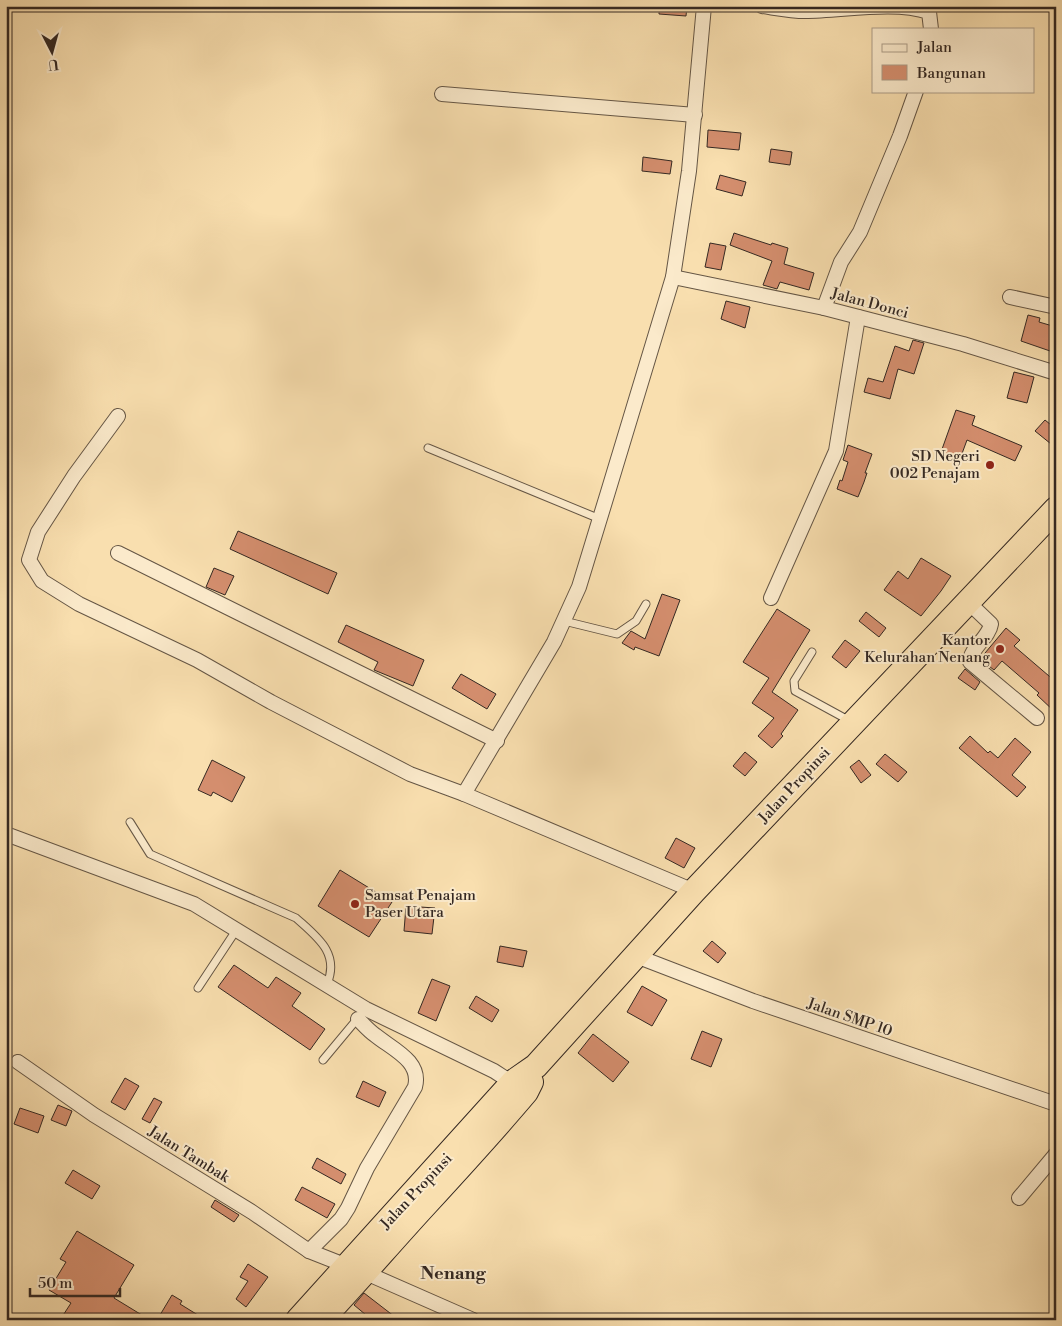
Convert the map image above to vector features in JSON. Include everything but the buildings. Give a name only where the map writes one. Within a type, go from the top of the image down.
[{"type":"highway","name":"Jalan Propinsi","points":[[298,1320],[357,1269],[519,1087],[580,1015],[694,891],[1056,509]]},
{"type":"highway","points":[[321,1320],[357,1269]]},
{"type":"street","points":[[464,794],[554,642],[579,587],[600,519],[673,277],[689,170],[704,6]]},
{"type":"street","points":[[762,6],[803,11],[896,6],[920,8],[929,12],[931,28]]},
{"type":"street","points":[[824,308],[840,262],[864,223],[900,136],[916,92]]},
{"type":"street","points":[[442,94],[695,114]]},
{"type":"street","name":"Jalan Donci","points":[[673,277],[824,308],[963,344],[1056,373]]},
{"type":"street","points":[[1010,297],[1056,307]]},
{"type":"street","points":[[772,598],[836,451],[858,317]]},
{"type":"street","points":[[118,416],[74,476],[38,532],[29,560],[42,581],[79,604],[198,660],[271,702],[410,774],[464,794],[694,891]]},
{"type":"street","points":[[118,553],[497,741]]},
{"type":"street","points":[[968,602],[990,624],[989,631],[971,655],[970,662],[1037,718]]},
{"type":"street","points":[[6,834],[194,904],[327,984],[362,1014],[519,1087]]},
{"type":"street","name":"Jalan SMP 10","points":[[636,956],[753,1001],[1056,1104]]},
{"type":"street","points":[[308,1251],[341,1219],[367,1168],[415,1088],[417,1079],[414,1068],[400,1051],[374,1035],[362,1014]]},
{"type":"street","name":"Jalan Tambak","points":[[18,1062],[94,1115],[235,1202],[308,1251],[357,1269],[473,1320]]},
{"type":"street","points":[[1019,1198],[1056,1154]]},
{"type":"lane","points":[[428,448],[600,519]]},
{"type":"lane","points":[[564,621],[616,634],[636,621],[646,604]]},
{"type":"lane","points":[[812,652],[794,681],[795,691],[853,723]]},
{"type":"lane","points":[[130,822],[150,854],[296,918],[328,951],[332,964],[327,984]]},
{"type":"lane","points":[[198,988],[238,929]]},
{"type":"lane","points":[[323,1060],[362,1014]]},
{"type":"place","name":"SD Negeri 002 Penajam","points":[[990,465]]},
{"type":"place","name":"Kantor Kelurahan Nenang","points":[[1000,649]]},
{"type":"place","name":"Samsat Penajam Paser Utara","points":[[355,904]]},
{"type":"district","name":"Nenang","points":[[453,1273]]}]
